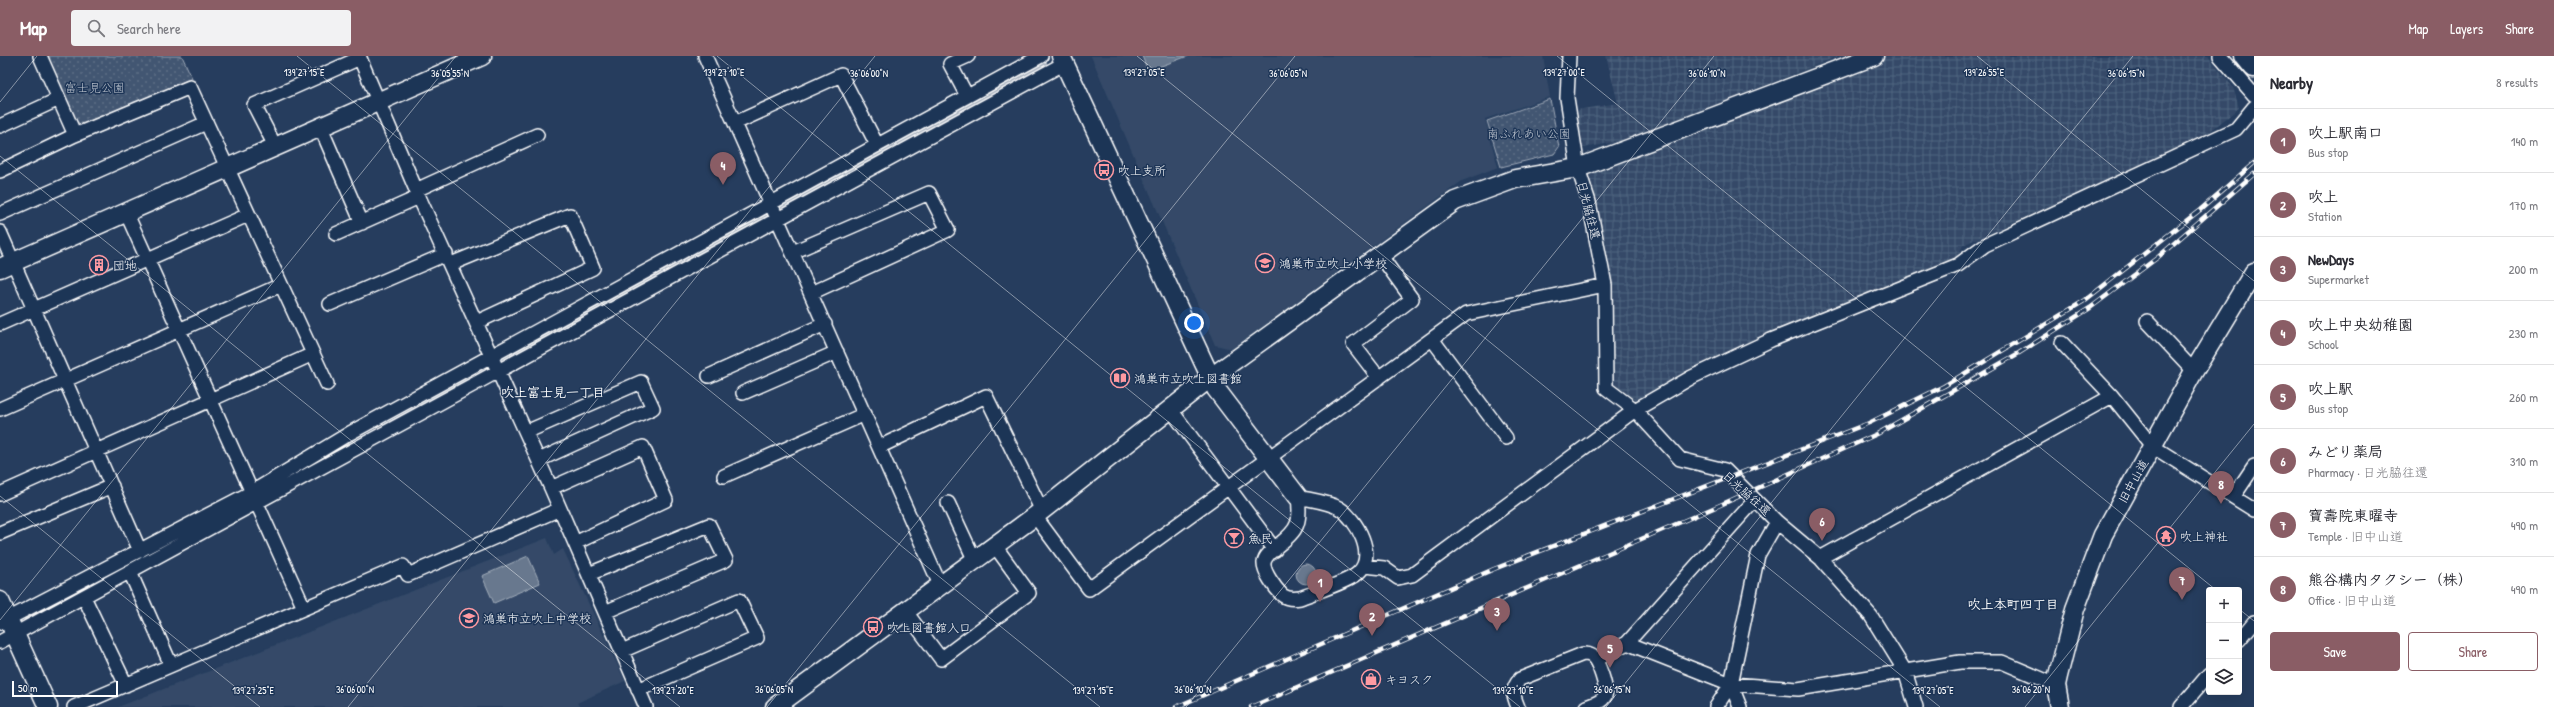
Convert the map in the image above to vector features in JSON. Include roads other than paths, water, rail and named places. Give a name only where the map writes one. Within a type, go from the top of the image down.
[{"type":"main road","points":[[2245,56],[2254,67]]},
{"type":"street","points":[[40,56],[76,135]]},
{"type":"street","points":[[7,265],[482,56]]},
{"type":"street","points":[[705,56],[941,587]]},
{"type":"street","points":[[967,96],[950,64],[968,56]]},
{"type":"street","points":[[6,630],[84,598],[255,498],[350,433],[1041,56]]},
{"type":"street","name":"日光脇往還","points":[[1569,56],[1567,98],[1578,168],[1589,202],[1605,285],[1606,388],[1635,410],[1680,459],[1725,470],[1777,522],[1820,558],[1871,616],[1905,671],[1916,707]]},
{"type":"street","points":[[774,707],[941,587],[1171,410],[1210,378],[1454,201],[1515,179],[1578,168],[1874,56]]},
{"type":"street","points":[[2220,56],[2254,95]]},
{"type":"street","points":[[275,146],[254,105],[360,57],[418,194],[493,356],[646,707]]},
{"type":"street","points":[[6,630],[140,552],[255,498],[499,371],[779,220],[1063,60],[1216,389],[1298,497],[1332,506],[1346,515],[1365,540],[1367,549],[1364,566],[1357,574],[1300,598],[1291,599],[1282,595],[1266,572],[1264,564],[1267,557],[1292,534],[1297,524],[1298,497]]},
{"type":"street","points":[[735,123],[840,75],[877,145]]},
{"type":"street","points":[[0,171],[76,135],[190,87],[327,384]]},
{"type":"street","points":[[0,126],[59,99]]},
{"type":"street","points":[[1364,566],[1384,568],[1398,578],[1412,575],[1635,410],[1692,377],[1771,340],[1958,265],[1985,245],[2236,128],[2254,107]]},
{"type":"street","points":[[0,214],[206,123]]},
{"type":"street","points":[[320,126],[362,223]]},
{"type":"street","points":[[336,234],[362,223],[537,135]]},
{"type":"street","points":[[793,252],[930,193],[948,230],[811,293]]},
{"type":"street","points":[[126,212],[304,608]]},
{"type":"street","points":[[0,324],[248,215]]},
{"type":"street","points":[[330,304],[570,215],[593,268],[477,322]]},
{"type":"street","points":[[0,232],[7,265],[34,309],[140,552]]},
{"type":"street","points":[[1379,378],[1353,344],[1412,300],[1380,255]]},
{"type":"street","name":"旧中山道","points":[[2060,707],[2056,685],[2075,609],[2103,535],[2194,371],[2254,272]]},
{"type":"street","points":[[879,447],[986,396],[1038,513],[1089,589],[1466,314],[1605,285]]},
{"type":"street","points":[[0,408],[281,286]]},
{"type":"street","points":[[2148,321],[2194,371]]},
{"type":"street","points":[[709,376],[825,324]]},
{"type":"street","points":[[1432,339],[1506,438]]},
{"type":"street","points":[[2062,343],[2112,396],[2152,446],[2163,455],[2234,496],[2254,510]]},
{"type":"street","points":[[743,393],[837,352]]},
{"type":"street","points":[[0,494],[211,401],[313,354]]},
{"type":"street","points":[[526,432],[641,382],[653,408],[539,460]]},
{"type":"street","points":[[1820,558],[2112,396]]},
{"type":"street","points":[[1171,410],[1275,550]]},
{"type":"street","points":[[724,476],[865,414]]},
{"type":"street","points":[[551,488],[643,447],[666,500],[575,543]]},
{"type":"street","points":[[2234,496],[2254,466]]},
{"type":"street","points":[[0,533],[112,486]]},
{"type":"street","points":[[1596,660],[1627,642],[1755,500]]},
{"type":"street","points":[[948,503],[975,561]]},
{"type":"street","points":[[74,707],[402,566],[408,575],[560,510]]},
{"type":"street","points":[[1716,707],[1731,684],[1758,555],[1777,522]]},
{"type":"street","points":[[589,574],[709,525],[726,560],[605,612]]},
{"type":"street","points":[[906,612],[941,659],[1029,593],[995,546]]},
{"type":"street","points":[[130,572],[171,665]]},
{"type":"street","points":[[84,598],[126,685]]},
{"type":"street","points":[[622,651],[739,600],[757,638],[638,690]]},
{"type":"street","points":[[0,601],[6,630],[48,707]]},
{"type":"street","points":[[2242,636],[2254,622]]},
{"type":"street","points":[[1627,642],[1731,684],[1798,689],[1960,662],[2002,662],[2056,685]]},
{"type":"street","points":[[1518,707],[1512,694],[1515,685],[1520,679],[1583,654],[1591,655],[1596,660],[1606,688],[1605,695],[1601,701],[1586,707]]},
{"type":"street","points":[[2181,707],[2206,678]]},
{"type":"street","points":[[1731,684],[1740,707]]},
{"type":"waterway","points":[[782,206],[1045,63]]},
{"type":"waterway","points":[[503,360],[767,215]]},
{"type":"waterway","points":[[386,425],[489,367]]},
{"type":"waterway","points":[[26,619],[130,564]]},
{"type":"railway","points":[[1176,707],[1494,569],[1869,423],[1944,386],[2084,301],[2200,210],[2254,163]]},
{"type":"railway","points":[[1251,707],[1718,506],[1877,434],[2019,353],[2090,308],[2157,258],[2254,174]]},
{"type":"place","name":"吹上支所","points":[[1104,170]]},
{"type":"place","name":"吹上中央幼稚園","points":[[723,185]]},
{"type":"place","name":"鴻巣市立吹上小学校","points":[[1265,263]]},
{"type":"place","name":"団地","points":[[99,265]]},
{"type":"place","name":"鴻巣市立吹上図書館","points":[[1120,378]]},
{"type":"place","name":"熊谷構内タクシー（株）","points":[[2221,504]]},
{"type":"place","name":"吹上神社","points":[[2166,536]]},
{"type":"place","name":"魚民","points":[[1234,538]]},
{"type":"place","name":"みどり薬局","points":[[1822,541]]},
{"type":"place","name":"寶壽院東曜寺","points":[[2182,600]]},
{"type":"place","name":"吹上駅南口","points":[[1320,602]]},
{"type":"place","name":"鴻巣市立吹上中学校","points":[[469,618]]},
{"type":"place","name":"吹上図書館入口","points":[[873,627]]},
{"type":"place","name":"NewDays","points":[[1497,631]]},
{"type":"place","name":"吹上","points":[[1372,636]]},
{"type":"place","name":"吹上駅","points":[[1610,668]]},
{"type":"place","name":"キヨスク","points":[[1371,679]]},
{"type":"district","name":"吹上富士見一丁目","points":[[553,392]]},
{"type":"district","name":"吹上本町四丁目","points":[[2013,604]]},
{"type":"park label","name":"富士見公園","points":[[95,87]]},
{"type":"park label","name":"南ふれあい公園","points":[[1529,133]]}]
